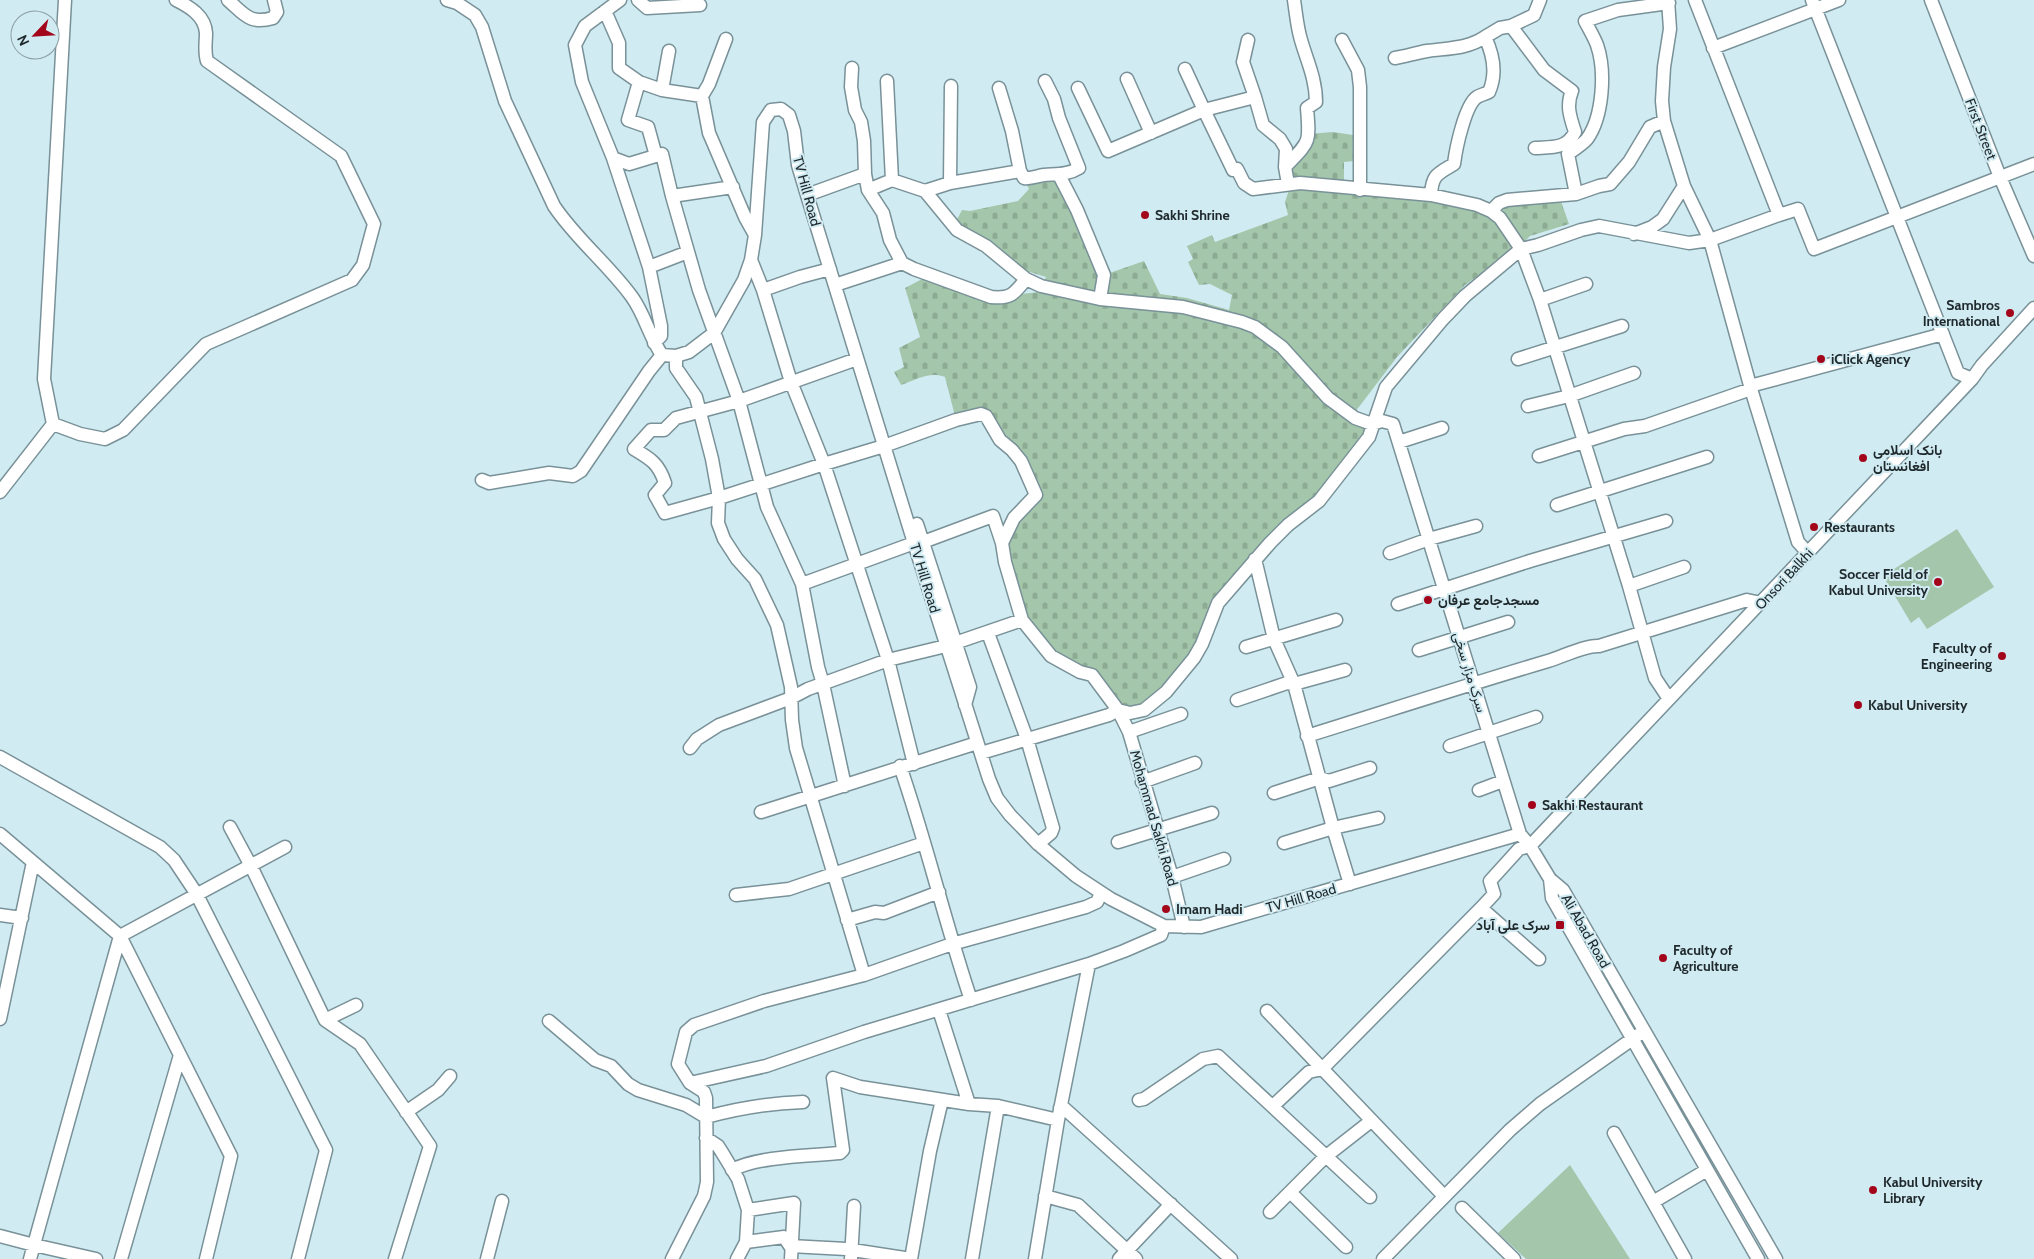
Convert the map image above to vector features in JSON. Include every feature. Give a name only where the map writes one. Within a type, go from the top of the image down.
[{"type":"street","points":[[0,492],[53,424],[44,379],[65,0]]},
{"type":"street","points":[[53,424],[80,434],[105,439],[123,430],[206,344],[352,280],[363,265],[374,224],[341,156],[207,61],[204,21],[195,12],[176,0]]},
{"type":"street","points":[[228,0],[247,17],[261,22],[273,18],[277,12],[274,0]]},
{"type":"street","points":[[447,0],[457,3],[475,16],[482,27],[505,100],[554,206],[564,221],[631,296],[641,311],[654,343],[662,355]]},
{"type":"street","points":[[620,0],[585,26],[575,45],[582,82],[613,158],[649,267],[662,326],[661,336],[654,343]]},
{"type":"street","points":[[638,0],[647,8],[700,5]]},
{"type":"street","points":[[1286,167],[1306,146],[1309,135],[1307,108],[1316,102],[1314,82],[1301,39],[1294,0]]},
{"type":"street","points":[[1395,58],[1474,44],[1500,28],[1512,26],[1534,15],[1540,0]]},
{"type":"street","points":[[1695,0],[1779,215]]},
{"type":"street","points":[[1713,48],[1814,5],[1839,0]]},
{"type":"street","name":"First Street","points":[[1931,0],[2000,177],[2034,256]]},
{"type":"street","points":[[1576,194],[1568,154],[1585,142],[1594,128],[1600,104],[1601,70],[1597,46],[1584,21],[1618,10],[1669,2],[1670,29],[1664,67],[1662,101],[1664,121],[1684,186],[1710,240],[1751,388],[1798,542],[1808,553]]},
{"type":"street","points":[[1814,5],[1958,373],[1972,379]]},
{"type":"street","points":[[605,11],[619,43],[619,68],[639,82],[662,90],[702,96]]},
{"type":"street","points":[[1512,26],[1544,70],[1572,91],[1568,100],[1569,117],[1575,132],[1571,140],[1560,146],[1536,148]]},
{"type":"street","points":[[1431,195],[1435,175],[1454,164],[1456,148],[1468,108],[1477,97],[1489,92],[1492,84],[1493,59],[1485,37]]},
{"type":"street","points":[[726,39],[710,84],[702,96],[709,133],[745,217],[755,234]]},
{"type":"street","points":[[1248,40],[1243,62],[1263,124],[1280,139],[1286,149],[1288,184]]},
{"type":"street","points":[[1342,40],[1358,70],[1360,87],[1360,190]]},
{"type":"street","points":[[662,90],[669,51]]},
{"type":"street","points":[[852,68],[855,110],[861,122],[868,190],[883,213],[890,240],[902,263],[992,297],[1002,298],[1012,295],[1026,280]]},
{"type":"street","points":[[1186,69],[1233,170],[1237,169],[1244,183],[1253,189],[1300,182],[1360,190],[1431,195],[1477,205],[1491,211],[1500,218],[1521,249],[1540,300],[1629,586],[1655,678],[1669,699]]},
{"type":"street","points":[[1127,79],[1151,133]]},
{"type":"street","points":[[887,81],[892,180]]},
{"type":"street","points":[[999,88],[1012,131],[1020,171],[1024,178],[1059,175],[1079,168],[1059,118],[1054,99],[1045,81]]},
{"type":"street","points":[[639,82],[628,120],[648,127],[656,156]]},
{"type":"street","points":[[950,183],[951,86]]},
{"type":"street","points":[[1078,88],[1105,149],[1108,151],[1204,110],[1255,97]]},
{"type":"street","name":"TV Hill Road","points":[[676,356],[689,352],[714,333],[744,280],[755,234],[760,141],[763,122],[771,110],[781,109],[789,114],[794,131],[798,165],[899,494],[918,543],[951,644],[965,704],[979,748],[997,798],[1010,816],[1038,844],[1076,876],[1101,893],[1164,926],[1201,927],[1520,834]]},
{"type":"street","points":[[1491,211],[1507,200],[1576,194],[1610,184],[1629,162],[1650,127],[1664,121]]},
{"type":"street","points":[[613,158],[629,164],[662,154],[698,290],[739,401],[767,507],[802,584],[818,668],[845,786]]},
{"type":"street","points":[[761,812],[845,786],[900,766],[1027,739],[1109,715],[1118,710],[1130,713],[1144,710],[1166,692],[1194,658],[1202,644],[1218,603],[1255,559],[1288,525],[1318,501],[1369,437],[1386,387],[1443,319],[1465,296],[1521,249],[1600,226],[1689,243],[1710,240],[1798,209],[1814,249],[2034,164]]},
{"type":"street","points":[[925,191],[950,183],[1020,171]]},
{"type":"street","points":[[807,195],[866,174]]},
{"type":"street","points":[[1059,175],[1077,210],[1104,275],[1100,299]]},
{"type":"street","points":[[868,190],[892,180],[925,191],[957,230],[986,246],[1026,280],[1041,286],[1100,299],[1183,306],[1255,327],[1282,347],[1328,398],[1355,418],[1372,424]]},
{"type":"street","points":[[1634,234],[1652,227],[1663,219],[1684,186]]},
{"type":"street","points":[[672,196],[733,188]]},
{"type":"street","points":[[649,267],[688,252]]},
{"type":"street","points":[[750,260],[763,290],[791,382],[824,464],[888,660],[914,764]]},
{"type":"street","points":[[835,285],[902,263]]},
{"type":"street","points":[[763,290],[830,269]]},
{"type":"street","points":[[1540,300],[1586,284]]},
{"type":"street","name":"Onsori Balkhi","points":[[1482,908],[1494,894],[1490,881],[1519,849],[1530,846],[1972,379],[1982,365],[2034,308]]},
{"type":"street","points":[[1518,359],[1622,326]]},
{"type":"street","points":[[1539,456],[1624,429],[1645,426],[1751,388],[1943,334]]},
{"type":"street","points":[[662,355],[676,356],[676,368],[696,397],[712,459],[719,498],[718,524],[724,539],[737,559],[755,579],[777,625],[791,687],[792,720],[796,748],[832,874],[864,975]]},
{"type":"street","points":[[482,480],[489,483],[549,473],[573,476],[581,471],[662,355]]},
{"type":"street","points":[[858,359],[739,401],[676,418],[664,430],[651,430],[634,449],[653,460],[663,474],[665,483],[655,495],[665,513],[719,498],[884,446],[956,420],[981,414],[986,416],[1000,440],[1021,461],[1036,495],[1014,518],[1002,543]]},
{"type":"street","points":[[1528,406],[1569,396],[1634,373]]},
{"type":"street","name":"سرک مزار سخی","points":[[1372,424],[1382,421],[1393,424],[1520,834]]},
{"type":"street","points":[[1399,442],[1442,428]]},
{"type":"street","points":[[1557,505],[1707,457]]},
{"type":"street","points":[[690,748],[697,739],[719,725],[823,684],[888,660],[988,633],[1022,620],[993,516],[855,563],[802,584]]},
{"type":"street","points":[[1398,604],[1666,521]]},
{"type":"street","points":[[1390,553],[1429,539],[1476,526]]},
{"type":"street","points":[[1255,559],[1274,638],[1294,684],[1307,736],[1350,884]]},
{"type":"street","points":[[1629,586],[1684,567]]},
{"type":"street","points":[[1307,736],[1592,646],[1599,646],[1642,634],[1747,600],[1761,603]]},
{"type":"street","name":"Mohammad Sakhi Road","points":[[1022,620],[1051,656],[1080,672],[1092,675],[1118,710],[1129,732],[1142,782],[1172,877],[1184,927]]},
{"type":"street","points":[[1246,647],[1336,620]]},
{"type":"street","points":[[1419,650],[1508,622]]},
{"type":"street","points":[[988,633],[1027,739],[1053,828],[1051,833],[1038,844]]},
{"type":"street","points":[[1237,700],[1286,683],[1294,684],[1345,670]]},
{"type":"street","points":[[1129,732],[1181,714]]},
{"type":"street","points":[[1450,746],[1536,717]]},
{"type":"street","points":[[0,757],[160,847],[174,860],[196,893],[326,1150],[298,1259]]},
{"type":"street","points":[[1142,782],[1195,764]]},
{"type":"street","points":[[900,766],[939,892],[952,944],[971,1000]]},
{"type":"street","points":[[1274,794],[1320,778],[1329,781],[1370,768]]},
{"type":"street","points":[[1479,790],[1503,781]]},
{"type":"street","points":[[1118,842],[1212,813]]},
{"type":"street","points":[[1284,843],[1333,828],[1378,818]]},
{"type":"street","points":[[230,827],[251,866],[325,1020],[360,1044],[430,1146],[395,1259]]},
{"type":"street","points":[[0,834],[120,936],[231,1156],[206,1259]]},
{"type":"street","points":[[1520,834],[1530,846],[1550,879]]},
{"type":"street","points":[[736,895],[789,888],[924,843]]},
{"type":"street","points":[[30,1259],[120,936],[196,893],[285,847]]},
{"type":"street","points":[[1172,877],[1224,859]]},
{"type":"street","points":[[0,1019],[3,997],[34,862]]},
{"type":"street","name":"Ali Abad Road","points":[[1550,879],[1562,890],[1774,1258]]},
{"type":"street","name":"Ali Abad Road","points":[[1550,879],[1552,898],[1758,1259]]},
{"type":"street","points":[[847,920],[875,912],[884,912],[939,892]]},
{"type":"street","points":[[672,1259],[704,1196],[707,1182],[704,1092],[690,1083],[678,1064],[686,1032],[694,1025],[764,1001],[864,975],[952,944],[1086,907],[1097,902],[1101,893]]},
{"type":"street","points":[[1273,1106],[1309,1072],[1322,1069],[1482,908],[1539,959]]},
{"type":"street","points":[[0,915],[22,918]]},
{"type":"street","points":[[690,1083],[766,1066],[864,1032],[1089,964],[1124,952],[1161,935],[1164,926]]},
{"type":"street","points":[[1035,1259],[1059,1114],[1089,964]]},
{"type":"street","points":[[325,1020],[356,1004]]},
{"type":"street","points":[[939,1010],[969,1104]]},
{"type":"street","points":[[1267,1011],[1444,1196]]},
{"type":"street","points":[[549,1021],[596,1060],[611,1066],[628,1084],[638,1090],[686,1105],[706,1117],[736,1109],[790,1101],[803,1102]]},
{"type":"street","points":[[1383,1259],[1510,1130],[1540,1104],[1644,1030]]},
{"type":"street","points":[[121,1259],[180,1055]]},
{"type":"street","points":[[1139,1100],[1144,1099],[1203,1059],[1218,1056],[1370,1197]]},
{"type":"street","points":[[406,1112],[438,1090],[450,1076]]},
{"type":"street","points":[[732,1170],[742,1165],[840,1153],[843,1150],[833,1078],[860,1086],[969,1104],[1059,1114],[1065,1109],[1231,1259]]},
{"type":"street","points":[[746,1242],[784,1237],[790,1246],[852,1255],[911,1259],[930,1151],[942,1100]]},
{"type":"street","points":[[972,1259],[998,1106]]},
{"type":"street","points":[[1270,1212],[1325,1157],[1371,1121]]},
{"type":"street","points":[[1614,1133],[1685,1259]]},
{"type":"street","points":[[706,1138],[718,1146],[738,1179],[748,1210],[746,1242],[737,1259]]},
{"type":"street","points":[[1653,1202],[1707,1170]]},
{"type":"street","points":[[1290,1192],[1346,1247]]},
{"type":"street","points":[[1045,1196],[1078,1206],[1128,1256],[1171,1204]]},
{"type":"street","points":[[487,1259],[502,1201]]},
{"type":"street","points":[[748,1210],[794,1203],[790,1246],[791,1259]]},
{"type":"street","points":[[852,1255],[854,1206]]},
{"type":"street","points":[[1462,1208],[1514,1259]]},
{"type":"street","points":[[0,1236],[96,1259]]},
{"type":"green space","points":[[1333,132],[1353,135],[1354,161],[1344,162],[1344,187],[1473,203],[1491,216],[1504,204],[1558,193],[1569,224],[1530,236],[1520,246],[1465,285],[1397,357],[1349,420],[1372,424],[1319,501],[1255,559],[1166,692],[1130,713],[1092,675],[1051,656],[1032,630],[1002,543],[1036,495],[986,416],[956,420],[945,377],[933,375],[901,385],[894,372],[904,367],[899,348],[920,337],[905,288],[926,277],[985,298],[1040,292],[1046,277],[1030,272],[1011,270],[953,227],[962,210],[970,211],[1018,201],[1029,189],[1024,178],[1059,175],[1104,275],[1144,261],[1160,294],[1187,298],[1229,310],[1232,295],[1210,284],[1199,285],[1188,262],[1193,259],[1187,246],[1212,235],[1215,242],[1288,215],[1285,202],[1289,190],[1286,165],[1309,134]]},
{"type":"green space","name":"Soccer Field of Kabul University","points":[[1957,529],[1994,587],[1927,629],[1919,617],[1911,623],[1883,576]]},
{"type":"green space","points":[[1570,1165],[1630,1259],[1526,1259],[1498,1233]]},
{"type":"place","name":"Sakhi Shrine","points":[[1145,215]]},
{"type":"place","name":"Sambros International","points":[[2010,313]]},
{"type":"place","name":"iClick Agency","points":[[1821,359]]},
{"type":"place","name":"بانک اسلامی افغانستان","points":[[1863,458]]},
{"type":"place","name":"Restaurants","points":[[1814,527]]},
{"type":"place","name":"Soccer Field of Kabul University","points":[[1938,582]]},
{"type":"place","name":"مسجدجامع عرفان","points":[[1428,600]]},
{"type":"place","name":"Faculty of Engineering","points":[[2002,656]]},
{"type":"place","name":"Kabul University","points":[[1858,705]]},
{"type":"place","name":"Sakhi Restaurant","points":[[1532,805]]},
{"type":"place","name":"Imam Hadi","points":[[1166,909]]},
{"type":"place","name":"سرک علی آباد","points":[[1560,925]]},
{"type":"place","name":"Faculty of Agriculture","points":[[1663,958]]},
{"type":"place","name":"Kabul University Library","points":[[1873,1190]]}]
